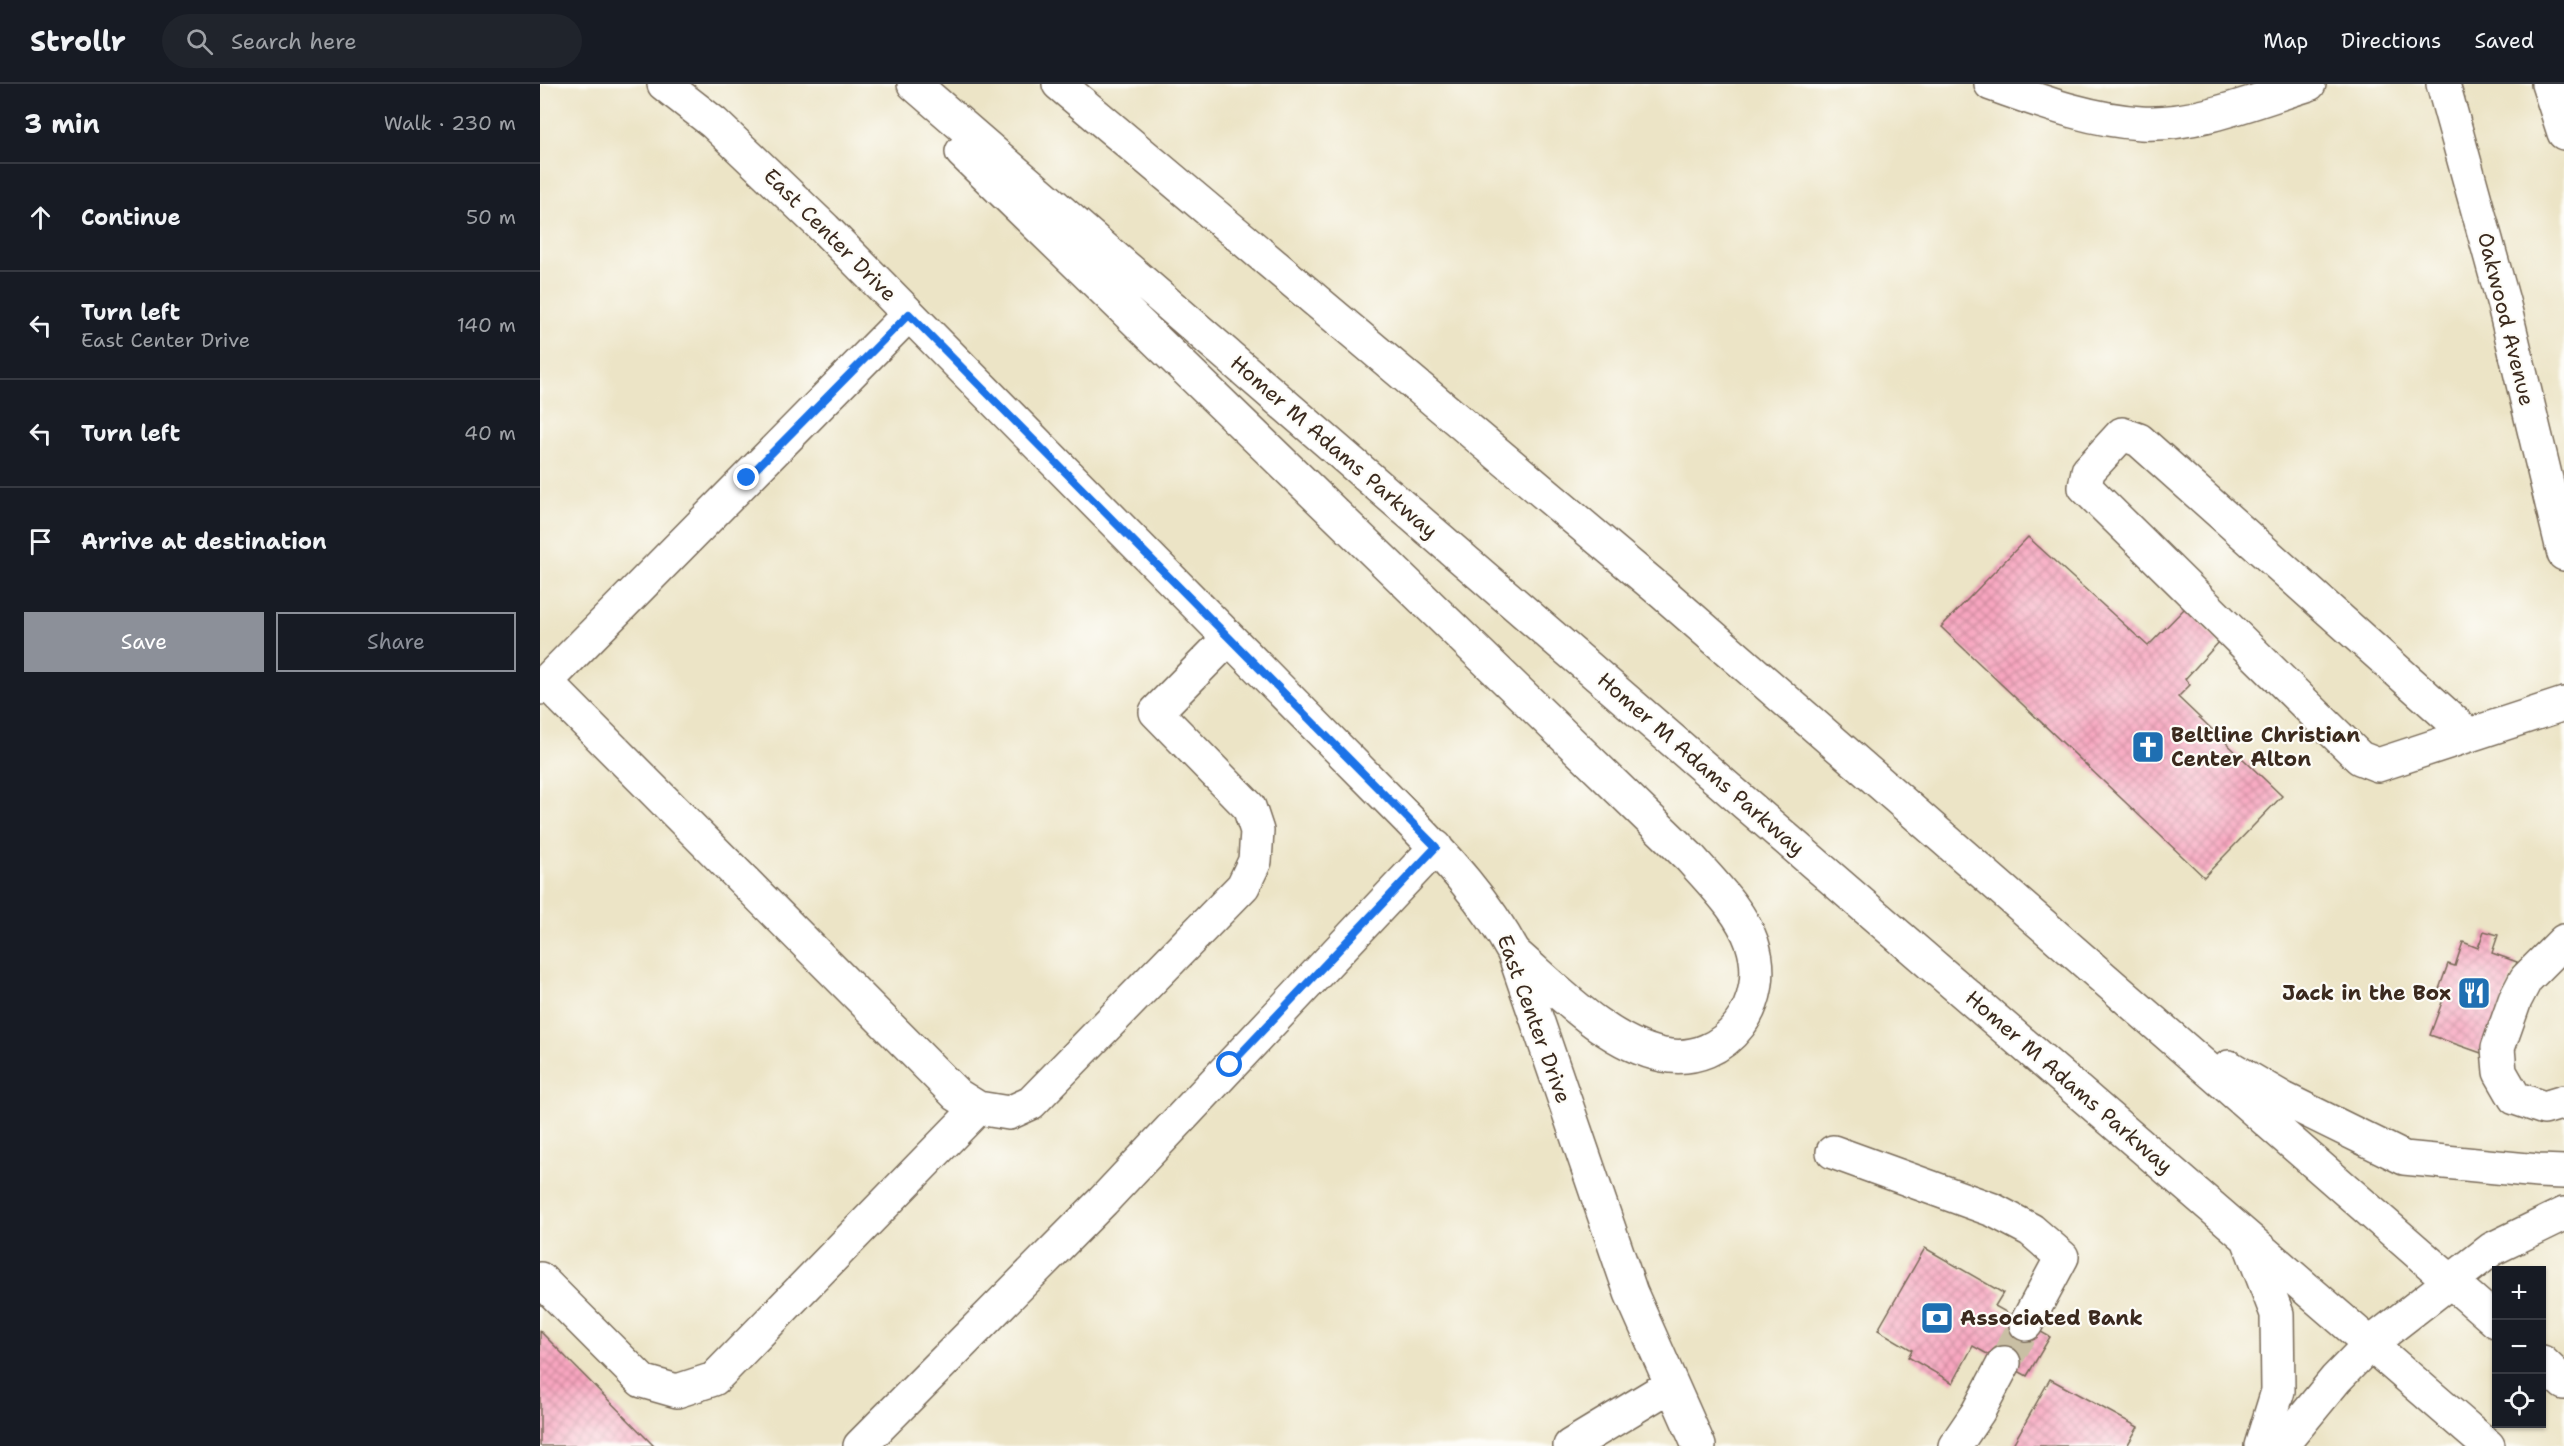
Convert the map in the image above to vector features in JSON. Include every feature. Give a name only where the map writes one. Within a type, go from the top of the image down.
[{"type":"main road","name":"East Center Drive","points":[[664,84],[714,123],[825,229],[1436,847],[1478,895],[1497,921],[1515,953],[1631,1293],[1699,1446]]},
{"type":"main road","points":[[888,84],[958,149],[1691,859],[1727,900],[1747,932],[1753,946],[1756,974],[1753,999],[1737,1031],[1719,1046],[1694,1054],[1664,1055],[1628,1044],[1584,1013],[1515,953]]},
{"type":"main road","name":"Homer M Adams Parkway","points":[[914,84],[2488,1446]]},
{"type":"main road","points":[[1059,84],[1664,594],[2452,1280],[2495,1320]]},
{"type":"main road","points":[[1991,84],[2047,104],[2105,119],[2142,123],[2170,122],[2229,109],[2309,84]]},
{"type":"main road","name":"Oakwood Avenue","points":[[2443,84],[2504,305],[2564,554]]},
{"type":"main road","points":[[2548,84],[2564,133]]},
{"type":"main road","points":[[909,314],[543,685],[957,1095],[978,1108],[1009,1113],[1031,1103],[1242,886],[1255,861],[1257,831],[1249,807],[1156,712],[1229,638]]},
{"type":"main road","points":[[2469,735],[2139,440],[2122,434],[2088,471],[2085,487],[2360,758],[2378,765],[2564,704]]},
{"type":"main road","points":[[860,1446],[1103,1201],[1436,847]]},
{"type":"main road","points":[[2564,941],[2526,979],[2514,1000],[2498,1048],[2500,1072],[2515,1098],[2544,1108],[2564,1102]]},
{"type":"main road","points":[[2164,1030],[2284,1099],[2404,1158],[2564,1172]]},
{"type":"main road","points":[[540,1279],[642,1381],[677,1392],[714,1379],[978,1108]]},
{"type":"main road","points":[[1833,1152],[1993,1210],[2031,1230],[2062,1257],[2026,1324]]},
{"type":"main road","points":[[2281,1446],[2336,1379],[2371,1343],[2492,1249],[2564,1214]]},
{"type":"main road","points":[[2246,1235],[2277,1314],[2278,1391],[2261,1446]]},
{"type":"main road","points":[[1955,1446],[1978,1412],[2004,1363]]},
{"type":"main road","points":[[2546,1367],[2564,1383]]},
{"type":"main road","points":[[1570,1446],[1671,1385]]},
{"type":"building","name":"Beltline Christian Center Alton","points":[[2028,537],[2148,646],[2185,608],[2219,642],[2185,679],[2190,685],[2178,697],[2282,796],[2204,877],[1941,627]]},
{"type":"building","name":"Jack in the Box","points":[[2484,931],[2498,935],[2492,953],[2517,962],[2484,1054],[2430,1035],[2445,994],[2438,992],[2448,964],[2455,966],[2463,942],[2478,948]]},
{"type":"building","name":"Associated Bank","points":[[1925,1248],[2003,1293],[1995,1306],[2050,1337],[2027,1376],[1973,1346],[1953,1383],[1908,1357],[1912,1350],[1878,1330]]},
{"type":"building","points":[[540,1331],[654,1446],[540,1446]]},
{"type":"building","points":[[2050,1379],[2138,1427],[2127,1446],[2012,1446]]},
{"type":"tunnel","points":[[2004,1363],[2026,1324]]},
{"type":"place","name":"Beltline Christian Center Alton","points":[[2148,747]]},
{"type":"place","name":"Jack in the Box","points":[[2474,993]]},
{"type":"place","name":"Associated Bank","points":[[1937,1318]]},
{"type":"route","points":[[747,478],[909,314],[1436,847],[1230,1065]]}]
